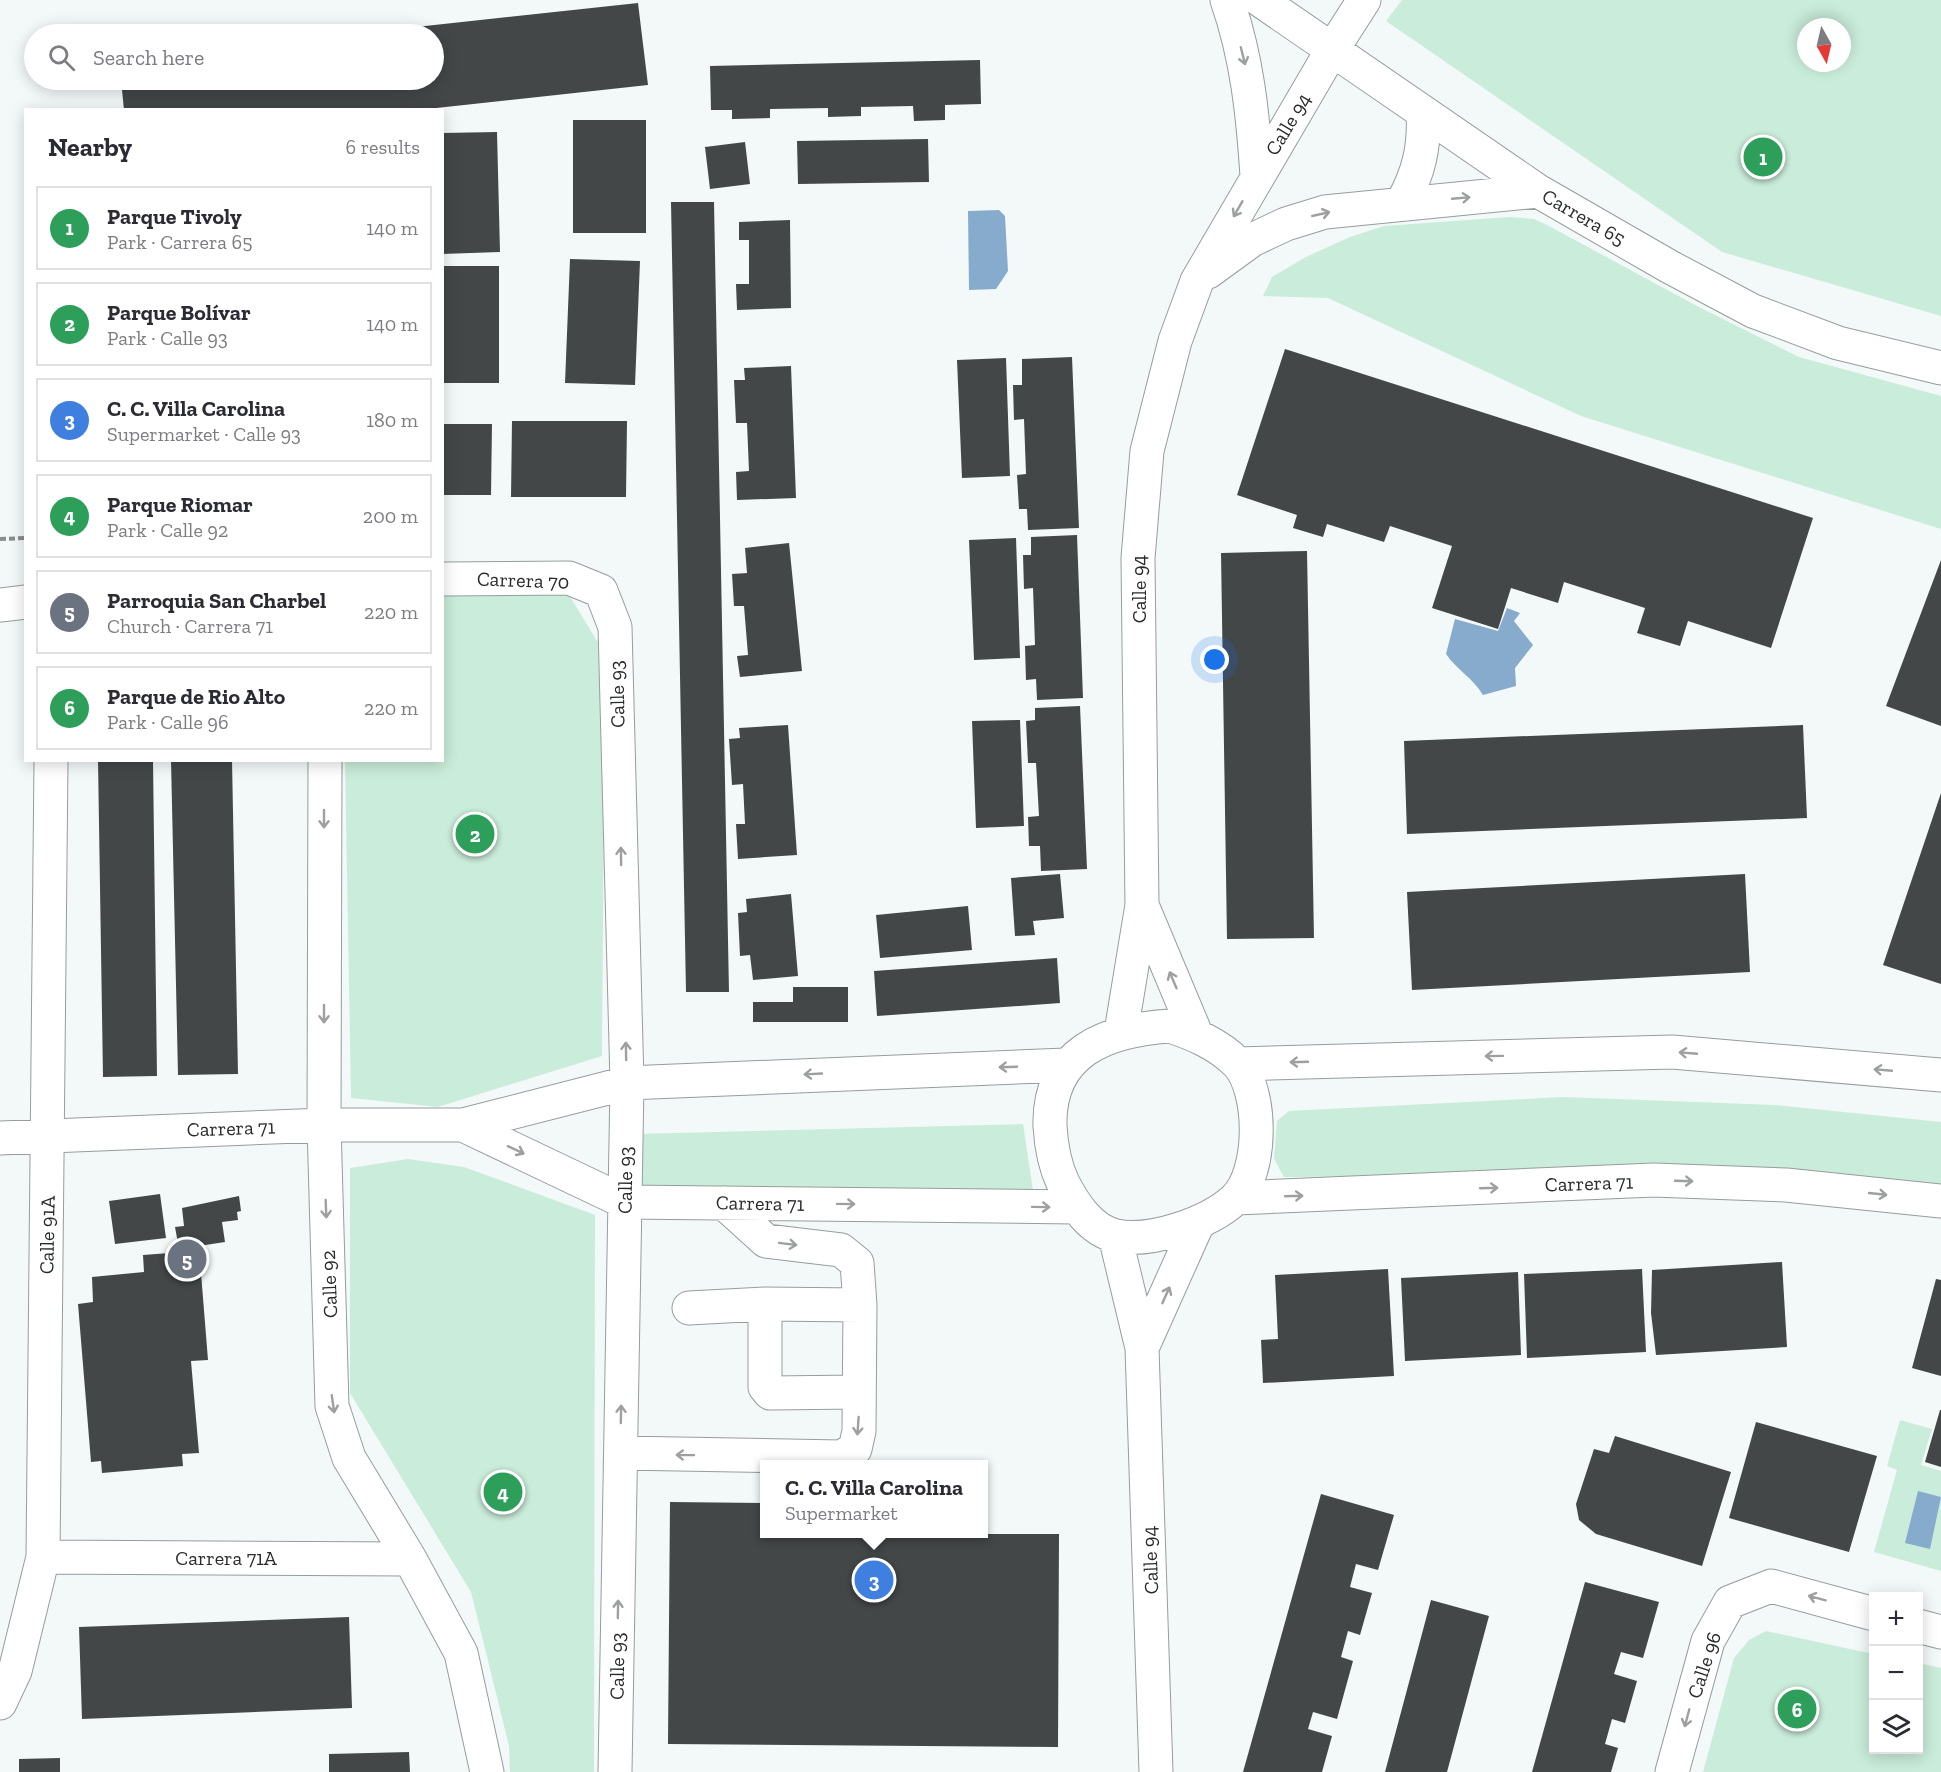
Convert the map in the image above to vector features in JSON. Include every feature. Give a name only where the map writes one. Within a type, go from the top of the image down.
[{"type":"street","points":[[1227,0],[1235,21],[1251,99],[1257,176]]},
{"type":"street","name":"Carrera 65","points":[[1260,0],[1539,191],[1670,267],[1753,311],[1838,343],[1941,368]]},
{"type":"street","name":"Calle 94","points":[[1121,1032],[1142,905],[1138,558],[1147,451],[1175,340],[1197,281],[1257,176],[1364,0]]},
{"type":"street","points":[[1402,203],[1414,182],[1422,159],[1425,135],[1423,112]]},
{"type":"street","points":[[1197,281],[1252,240],[1286,224],[1325,212],[1539,191]]},
{"type":"street","name":"Carrera 70","points":[[444,579],[570,579],[601,591]]},
{"type":"street","name":"Calle 93","points":[[601,591],[615,627],[627,1083],[615,1772]]},
{"type":"street","name":"Calle 91A","points":[[0,1703],[15,1671],[43,1557],[51,762]]},
{"type":"street","name":"Calle 92","points":[[325,762],[324,1125],[332,1406],[349,1458],[410,1559],[461,1653],[487,1772]]},
{"type":"street","name":"Calle 94","points":[[1142,905],[1196,1034]]},
{"type":"street","points":[[1170,1026],[1196,1034],[1238,1064],[1250,1084],[1257,1150],[1249,1177],[1236,1198],[1197,1223],[1176,1231],[1115,1236],[1093,1223],[1075,1207],[1060,1177],[1051,1140],[1050,1103],[1066,1065],[1088,1047],[1121,1032],[1170,1026]]},
{"type":"street","points":[[1238,1064],[1672,1052],[1941,1075]]},
{"type":"street","name":"Carrera 71","points":[[8,1138],[324,1125],[463,1125],[627,1083],[1066,1065]]},
{"type":"street","name":"Carrera 71","points":[[463,1125],[624,1202],[1075,1207]]},
{"type":"street","name":"Carrera 71","points":[[1236,1198],[1654,1180],[1786,1185],[1941,1201]]},
{"type":"street","points":[[621,1453],[841,1457],[855,1449],[859,1431],[860,1305],[857,1263],[841,1250],[766,1241],[724,1203]]},
{"type":"street","name":"Calle 94","points":[[1142,1348],[1197,1223]]},
{"type":"street","name":"Calle 94","points":[[1115,1236],[1142,1348],[1156,1772]]},
{"type":"street","points":[[688,1308],[765,1304],[860,1305]]},
{"type":"street","points":[[765,1304],[765,1387],[770,1393],[859,1392]]},
{"type":"street","name":"Carrera 71A","points":[[43,1557],[410,1559]]},
{"type":"street","name":"Calle 96","points":[[1672,1772],[1708,1641],[1730,1602],[1771,1586],[1869,1613]]},
{"type":"street","points":[[1923,1627],[1941,1632]]},
{"type":"path","points":[[0,539],[24,538]]},
{"type":"green space","points":[[1402,0],[1941,0],[1941,316],[1722,252],[1386,21]]},
{"type":"green space","points":[[1510,217],[1534,219],[1549,226],[1697,306],[1799,357],[1941,396],[1941,529],[1581,416],[1328,298],[1263,296],[1272,277],[1306,257],[1350,237],[1384,226]]},
{"type":"green space","points":[[569,595],[605,654],[602,1056],[438,1107],[351,1098],[345,762],[444,762],[444,596]]},
{"type":"green space","points":[[1563,1097],[1775,1105],[1941,1122],[1941,1196],[1777,1174],[1284,1177],[1274,1159],[1277,1121],[1289,1111]]},
{"type":"green space","points":[[1023,1124],[1034,1197],[638,1191],[637,1134]]},
{"type":"green space","points":[[408,1159],[464,1167],[595,1215],[594,1772],[510,1772],[509,1746],[471,1592],[350,1393],[350,1168]]},
{"type":"green space","points":[[1900,1420],[1932,1429],[1921,1465],[1941,1471],[1941,1571],[1874,1552],[1897,1470],[1887,1466]]},
{"type":"green space","points":[[1766,1631],[1869,1653],[1869,1754],[1923,1754],[1923,1664],[1941,1668],[1941,1772],[1703,1772],[1734,1658],[1749,1640]]},
{"type":"water","points":[[999,210],[1005,216],[1008,271],[996,289],[969,290],[968,211]]},
{"type":"water","points":[[1507,608],[1520,613],[1514,621],[1533,645],[1515,668],[1516,686],[1483,695],[1446,654],[1455,619],[1498,631]]},
{"type":"water","points":[[1918,1491],[1941,1497],[1930,1549],[1905,1543]]},
{"type":"building","points":[[638,3],[648,85],[436,108],[124,108],[122,90],[444,90],[444,24]]},
{"type":"building","points":[[980,60],[981,104],[945,105],[945,120],[914,121],[913,106],[861,107],[861,116],[828,117],[828,108],[770,109],[770,118],[732,119],[732,110],[711,110],[710,66]]},
{"type":"building","points":[[573,120],[646,120],[646,233],[573,233]]},
{"type":"building","points":[[497,132],[500,252],[444,254],[444,133]]},
{"type":"building","points":[[928,139],[929,182],[798,184],[797,141]]},
{"type":"building","points":[[745,142],[750,184],[710,189],[705,147]]},
{"type":"building","points":[[671,202],[714,202],[729,992],[686,992]]},
{"type":"building","points":[[790,220],[791,308],[737,310],[736,284],[749,284],[749,240],[739,240],[739,222]]},
{"type":"building","points":[[570,259],[640,261],[635,385],[565,383]]},
{"type":"building","points":[[444,266],[499,266],[499,383],[444,383]]},
{"type":"building","points":[[1285,349],[1813,518],[1771,648],[1688,621],[1680,646],[1637,633],[1645,608],[1564,582],[1558,603],[1511,588],[1498,629],[1432,608],[1452,546],[1390,526],[1384,542],[1327,524],[1323,537],[1293,528],[1297,515],[1237,495]]},
{"type":"building","points":[[1072,357],[1079,528],[1028,530],[1027,509],[1019,509],[1017,475],[1026,474],[1024,419],[1014,420],[1013,385],[1022,385],[1022,359]]},
{"type":"building","points":[[1006,358],[1010,476],[962,478],[957,360]]},
{"type":"building","points":[[791,366],[796,498],[737,500],[736,472],[749,471],[747,423],[736,423],[734,380],[745,380],[744,368]]},
{"type":"building","points":[[512,421],[627,421],[626,497],[511,497]]},
{"type":"building","points":[[444,424],[492,424],[491,495],[444,495]]},
{"type":"building","points":[[1077,535],[1083,698],[1037,700],[1036,679],[1026,680],[1025,646],[1035,645],[1033,588],[1024,589],[1023,555],[1031,555],[1031,537]]},
{"type":"building","points":[[1016,538],[1020,658],[974,660],[969,540]]},
{"type":"building","points":[[789,543],[802,671],[740,677],[737,656],[748,655],[744,606],[734,606],[732,574],[747,573],[745,548]]},
{"type":"building","points":[[1307,551],[1314,938],[1227,939],[1221,553]]},
{"type":"building","points":[[1941,560],[1941,726],[1886,706]]},
{"type":"building","points":[[1080,706],[1087,869],[1041,871],[1040,846],[1029,846],[1028,817],[1039,816],[1036,763],[1028,763],[1026,721],[1035,720],[1035,708]]},
{"type":"building","points":[[1020,720],[1024,826],[976,828],[972,721]]},
{"type":"building","points":[[788,725],[797,855],[738,859],[736,824],[745,824],[743,784],[732,785],[729,739],[740,738],[739,728]]},
{"type":"building","points":[[1803,725],[1807,818],[1407,834],[1404,741]]},
{"type":"building","points":[[98,762],[153,762],[157,1076],[103,1077]]},
{"type":"building","points":[[171,762],[232,762],[238,1074],[178,1075]]},
{"type":"building","points":[[1941,793],[1941,984],[1883,965]]},
{"type":"building","points":[[1060,874],[1064,918],[1033,921],[1035,935],[1015,936],[1011,878]]},
{"type":"building","points":[[1745,874],[1750,972],[1412,990],[1407,892]]},
{"type":"building","points":[[791,894],[798,976],[753,980],[750,955],[740,956],[738,913],[747,912],[746,899]]},
{"type":"building","points":[[968,906],[972,950],[880,958],[876,915]]},
{"type":"building","points":[[1057,958],[1060,1003],[877,1016],[874,971]]},
{"type":"building","points":[[793,987],[848,987],[848,1022],[753,1022],[753,1002],[793,1002]]},
{"type":"building","points":[[160,1194],[166,1238],[115,1244],[109,1201]]},
{"type":"building","points":[[239,1196],[241,1211],[237,1212],[238,1220],[222,1222],[225,1242],[179,1249],[175,1227],[184,1226],[182,1208]]},
{"type":"building","points":[[183,1252],[185,1274],[201,1273],[208,1360],[191,1361],[199,1453],[182,1454],[183,1466],[102,1473],[101,1461],[91,1462],[78,1304],[93,1302],[92,1277],[144,1272],[143,1255]]},
{"type":"building","points":[[1782,1262],[1787,1347],[1656,1355],[1651,1313],[1652,1270]]},
{"type":"building","points":[[1388,1269],[1394,1376],[1263,1383],[1261,1340],[1278,1339],[1275,1275]]},
{"type":"building","points":[[1642,1269],[1646,1352],[1527,1358],[1524,1274]]},
{"type":"building","points":[[1518,1272],[1521,1355],[1405,1361],[1401,1278]]},
{"type":"building","points":[[1936,1279],[1941,1280],[1941,1376],[1912,1368]]},
{"type":"building","points":[[1941,1410],[1941,1467],[1925,1462]]},
{"type":"building","points":[[1756,1422],[1877,1456],[1849,1552],[1729,1518]]},
{"type":"building","points":[[1615,1436],[1731,1472],[1702,1566],[1596,1534],[1579,1520],[1576,1504],[1594,1449],[1609,1453]]},
{"type":"building","points":[[1321,1494],[1394,1515],[1378,1570],[1356,1564],[1350,1587],[1372,1593],[1360,1635],[1348,1631],[1341,1657],[1353,1661],[1337,1719],[1313,1712],[1308,1729],[1332,1736],[1322,1772],[1243,1772]]},
{"type":"building","points":[[670,1502],[760,1503],[760,1538],[988,1538],[988,1534],[1059,1534],[1058,1747],[668,1744]]},
{"type":"building","points":[[1585,1582],[1659,1602],[1643,1658],[1621,1652],[1614,1674],[1637,1681],[1625,1723],[1612,1719],[1605,1744],[1618,1748],[1611,1772],[1532,1772]]},
{"type":"building","points":[[1431,1600],[1489,1616],[1447,1772],[1385,1772]]},
{"type":"building","points":[[349,1617],[352,1708],[82,1719],[79,1627]]},
{"type":"building","points":[[409,1752],[410,1772],[329,1772],[329,1754]]},
{"type":"building","points":[[60,1758],[60,1772],[19,1772],[19,1759]]},
{"type":"place","name":"Parque Tivoly","points":[[1763,157]]},
{"type":"place","name":"Parque Bolívar","points":[[475,834]]},
{"type":"place","name":"Parroquia San Charbel","points":[[187,1259]]},
{"type":"place","name":"Parque Riomar","points":[[503,1492]]},
{"type":"place","name":"C. C. Villa Carolina","points":[[874,1580]]},
{"type":"place","name":"Parque de Rio Alto","points":[[1797,1709]]}]
